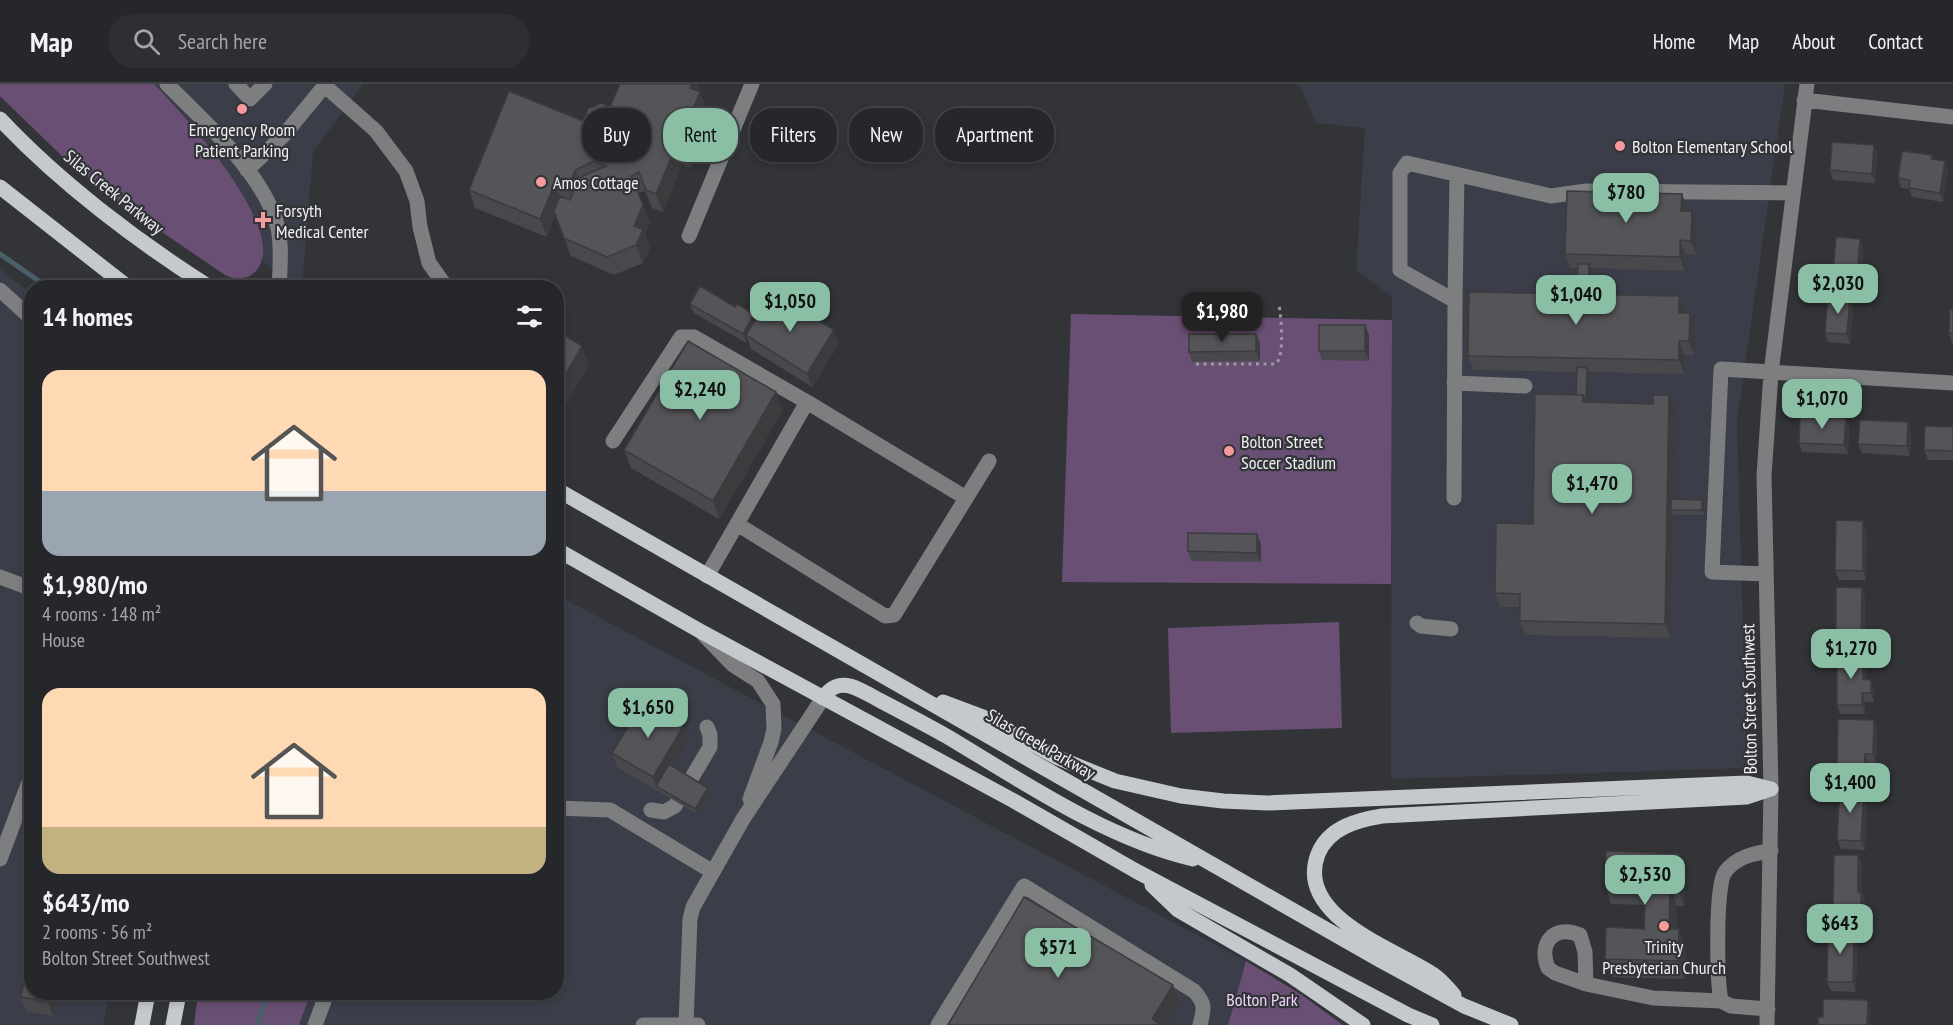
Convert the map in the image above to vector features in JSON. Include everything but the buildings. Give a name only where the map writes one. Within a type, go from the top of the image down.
[{"type":"main road","name":"Silas Creek Parkway","points":[[0,119],[14,135],[97,207],[198,280]]},
{"type":"main road","points":[[0,187],[119,280]]},
{"type":"main road","name":"Silas Creek Parkway","points":[[564,494],[1464,1006],[1511,1025]]},
{"type":"main road","points":[[564,554],[700,631],[1005,796],[1136,871],[1408,1015],[1432,1025]]},
{"type":"main road","points":[[823,698],[829,690],[837,686],[854,688],[921,722],[1122,836],[1163,852],[1210,863]]},
{"type":"main road","points":[[902,687],[983,717],[1056,757],[1115,781],[1147,790],[1212,800],[1267,803],[1747,783],[1771,789]]},
{"type":"main road","points":[[1464,1006],[1436,976],[1360,933],[1326,904],[1316,883],[1315,865],[1321,848],[1339,830],[1355,821],[1382,816],[1747,797],[1771,789]]},
{"type":"main road","points":[[1136,871],[1178,910],[1290,975],[1363,1025]]},
{"type":"main road","points":[[142,1025],[147,1000]]},
{"type":"main road","points":[[173,1025],[178,1000]]},
{"type":"street","points":[[166,84],[247,170],[272,210],[278,230],[279,280]]},
{"type":"street","points":[[236,84],[250,99],[265,84]]},
{"type":"street","points":[[689,236],[752,84]]},
{"type":"street","name":"Bolton Street Southwest","points":[[1767,1025],[1771,789],[1764,476],[1771,373],[1807,84]]},
{"type":"street","points":[[247,170],[284,135],[325,85],[376,130],[406,171],[417,201],[420,227],[429,263],[441,280]]},
{"type":"street","points":[[1804,100],[1953,117]]},
{"type":"street","points":[[1455,301],[1400,270],[1400,173],[1407,163],[1551,196],[1586,191],[1793,194]]},
{"type":"street","points":[[1454,498],[1457,175]]},
{"type":"street","points":[[0,290],[24,312]]},
{"type":"street","points":[[613,441],[681,337],[694,337],[966,498]]},
{"type":"street","points":[[1766,574],[1712,572],[1720,369],[1953,383]]},
{"type":"street","points":[[1454,383],[1525,386]]},
{"type":"street","points":[[707,576],[807,402]]},
{"type":"street","points":[[737,524],[890,617],[894,615],[989,461]]},
{"type":"street","points":[[0,577],[24,586]]},
{"type":"street","points":[[1418,622],[1421,626],[1451,629]]},
{"type":"street","points":[[700,631],[733,665],[758,681],[773,704],[774,729],[771,742],[743,819]]},
{"type":"street","points":[[643,1025],[692,1024],[690,920],[698,896],[743,819],[823,698]]},
{"type":"street","points":[[651,810],[664,812],[675,806],[710,747],[707,727]]},
{"type":"street","points":[[0,859],[24,795]]},
{"type":"street","points":[[564,808],[610,810],[713,872]]},
{"type":"street","points":[[1720,1001],[1718,987],[1720,885],[1725,872],[1741,858],[1754,853],[1771,851]]},
{"type":"street","points":[[938,1025],[1024,886],[1194,991],[1202,999],[1204,1010],[1200,1025]]},
{"type":"street","points":[[1586,984],[1653,998],[1720,1001],[1731,1006],[1768,1009]]},
{"type":"street","points":[[315,1025],[324,1000]]},
{"type":"path","points":[[1196,364],[1270,365],[1279,362],[1281,355],[1279,304]]},
{"type":"shaded area","name":"Forsyth Medical Center","points":[[74,84],[363,84],[313,152],[303,280],[283,280]]},
{"type":"shaded area","points":[[1299,84],[1785,84],[1737,422],[1747,768],[1391,779],[1392,297],[1356,270],[1365,128],[1316,123]]},
{"type":"shaded area","points":[[0,269],[24,288],[24,1000],[108,1000],[103,1025],[0,1025]]},
{"type":"shaded area","points":[[564,599],[1246,961],[1228,1025],[299,1025],[308,1000],[564,1000]]},
{"type":"green space","points":[[0,84],[154,84],[208,146],[247,203],[259,230],[263,254],[255,272],[248,277],[241,278],[225,275],[115,200],[64,158],[0,96]]},
{"type":"green space","name":"Bolton Street Soccer Stadium","points":[[1071,314],[1392,320],[1391,584],[1062,582]]},
{"type":"green space","points":[[1339,622],[1342,728],[1171,733],[1168,628]]},
{"type":"green space","name":"Bolton Park","points":[[1246,961],[1302,995],[1343,1025],[1228,1025]]},
{"type":"green space","points":[[197,1000],[308,1000],[299,1025],[194,1025]]},
{"type":"waterway","points":[[0,254],[37,280]]},
{"type":"waterway","points":[[258,1025],[265,1000]]},
{"type":"place","name":"Emergency Room Patient Parking","points":[[242,109]]},
{"type":"place","name":"Bolton Elementary School","points":[[1620,146]]},
{"type":"place","name":"Amos Cottage","points":[[541,182]]},
{"type":"place","name":"Forsyth Medical Center","points":[[263,220]]},
{"type":"place","name":"Bolton Street Soccer Stadium","points":[[1229,451]]},
{"type":"place","name":"Trinity Presbyterian Church","points":[[1664,926]]}]
